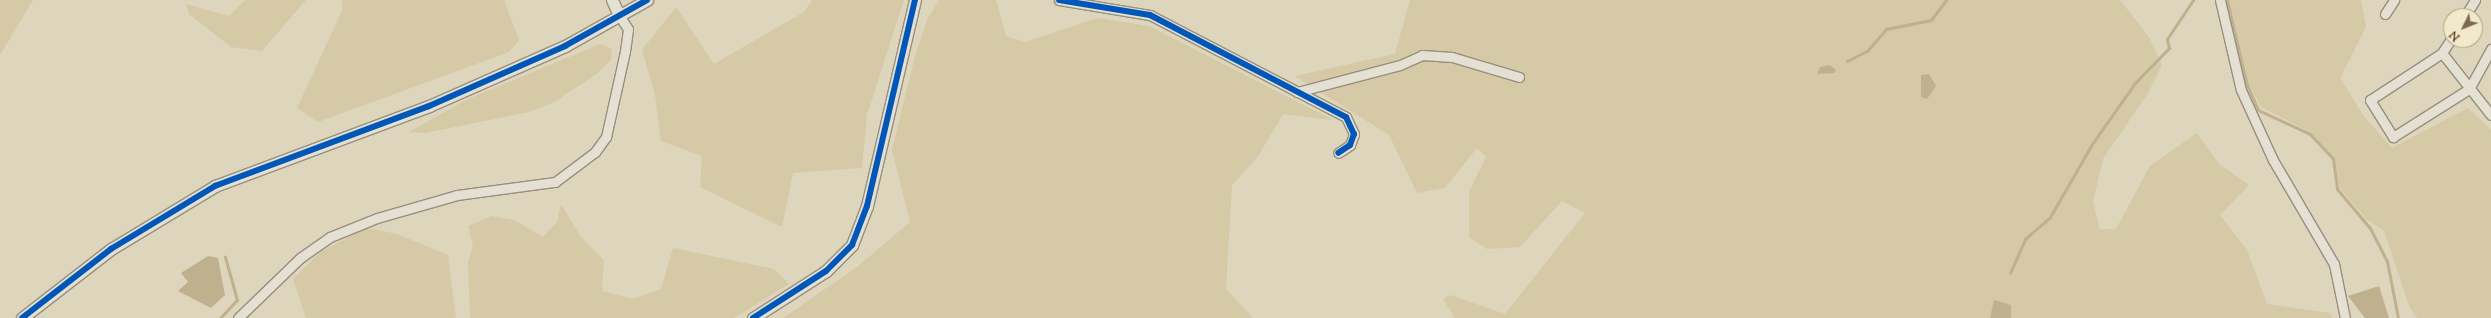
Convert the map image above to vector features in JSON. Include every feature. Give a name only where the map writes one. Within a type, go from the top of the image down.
[{"type":"street","points":[[238,318],[300,258],[330,238],[377,218],[457,195],[555,182],[595,152],[606,137],[625,51],[628,29],[612,0]]},
{"type":"street","points":[[22,318],[111,249],[215,186],[428,106],[565,46],[647,0]]},
{"type":"street","points":[[753,318],[826,271],[852,245],[867,206],[915,0]]},
{"type":"street","points":[[1059,0],[1150,14],[1346,117],[1353,125],[1350,145],[1338,153]]},
{"type":"street","points":[[2220,0],[2241,90],[2277,166],[2334,264],[2345,318]]},
{"type":"street","points":[[2385,14],[2394,0]]},
{"type":"street","points":[[2445,48],[2442,53],[2370,100],[2392,137],[2469,89],[2491,49]]},
{"type":"street","points":[[2442,53],[2491,115]]},
{"type":"street","points":[[1297,92],[1400,65],[1422,55],[1452,58],[1520,77]]},
{"type":"shaded area","points":[[0,0],[33,0],[0,55]]},
{"type":"shaded area","points":[[245,0],[306,0],[262,51],[231,47],[189,14],[186,4],[229,16]]},
{"type":"shaded area","points":[[342,0],[504,0],[519,40],[509,52],[318,122],[297,108],[342,11]]},
{"type":"shaded area","points":[[812,0],[904,0],[867,115],[862,168],[793,173],[782,227],[700,187],[702,156],[661,141],[655,95],[642,50],[676,7],[714,64],[804,12]]},
{"type":"shaded area","points":[[939,0],[996,0],[1006,36],[1025,42],[1097,18],[1149,26],[1333,120],[1283,114],[1257,158],[1232,185],[1226,289],[1253,318],[783,318],[857,267],[910,222],[892,150],[915,56],[928,18]]},
{"type":"shaded area","points":[[1410,0],[2120,0],[2149,37],[2162,65],[2148,93],[2103,159],[2093,202],[2100,229],[2116,229],[2150,166],[2197,133],[2219,164],[2249,185],[2220,215],[2247,250],[2267,304],[2330,313],[2332,318],[1455,318],[1443,299],[1450,295],[1505,314],[1585,213],[1562,201],[1520,247],[1487,249],[1469,237],[1469,192],[1486,157],[1477,148],[1445,188],[1417,193],[1389,135],[1295,76],[1395,54]]},
{"type":"shaded area","points":[[2229,0],[2361,0],[2366,27],[2340,78],[2363,115],[2392,148],[2468,108],[2491,130],[2491,318],[2417,318],[2410,308],[2384,231],[2366,219],[2340,188],[2335,160],[2312,133],[2261,107],[2249,85]]},
{"type":"shaded area","points":[[600,44],[612,49],[611,60],[598,73],[554,102],[529,112],[425,133],[409,132],[466,100]]},
{"type":"shaded area","points":[[1830,65],[1836,70],[1834,73],[1817,74],[1820,67]]},
{"type":"shaded area","points":[[1929,74],[1936,86],[1927,99],[1921,97],[1921,75]]},
{"type":"shaded area","points":[[561,204],[580,236],[604,260],[602,291],[633,299],[661,289],[673,248],[774,269],[789,284],[734,318],[470,318],[468,263],[473,245],[468,226],[492,216],[514,220],[543,237],[557,222]]},
{"type":"shaded area","points":[[367,228],[397,234],[448,255],[456,318],[306,318],[293,279],[322,251]]},
{"type":"shaded area","points":[[208,256],[218,258],[225,295],[211,308],[178,291],[188,282],[181,273]]},
{"type":"shaded area","points":[[2379,286],[2389,318],[2365,318],[2348,296]]},
{"type":"shaded area","points":[[1994,300],[2011,305],[2011,318],[1990,318]]},
{"type":"waterway","points":[[1847,61],[1867,51],[1886,29],[1931,20],[1946,0]]},
{"type":"waterway","points":[[2010,273],[2025,239],[2050,217],[2092,144],[2135,83],[2169,48],[2167,39],[2193,0]]},
{"type":"waterway","points":[[2227,0],[2247,85],[2258,110],[2310,134],[2333,159],[2337,189],[2370,228],[2387,261],[2398,318]]},
{"type":"waterway","points":[[220,318],[237,300],[225,257]]},
{"type":"cycle path","points":[[22,318],[111,249],[215,186],[429,106],[565,46],[647,0]]},
{"type":"cycle path","points":[[753,318],[826,271],[852,245],[867,206],[915,0]]},
{"type":"cycle path","points":[[1059,0],[1150,15],[1346,117],[1354,134],[1350,145],[1338,153]]}]
